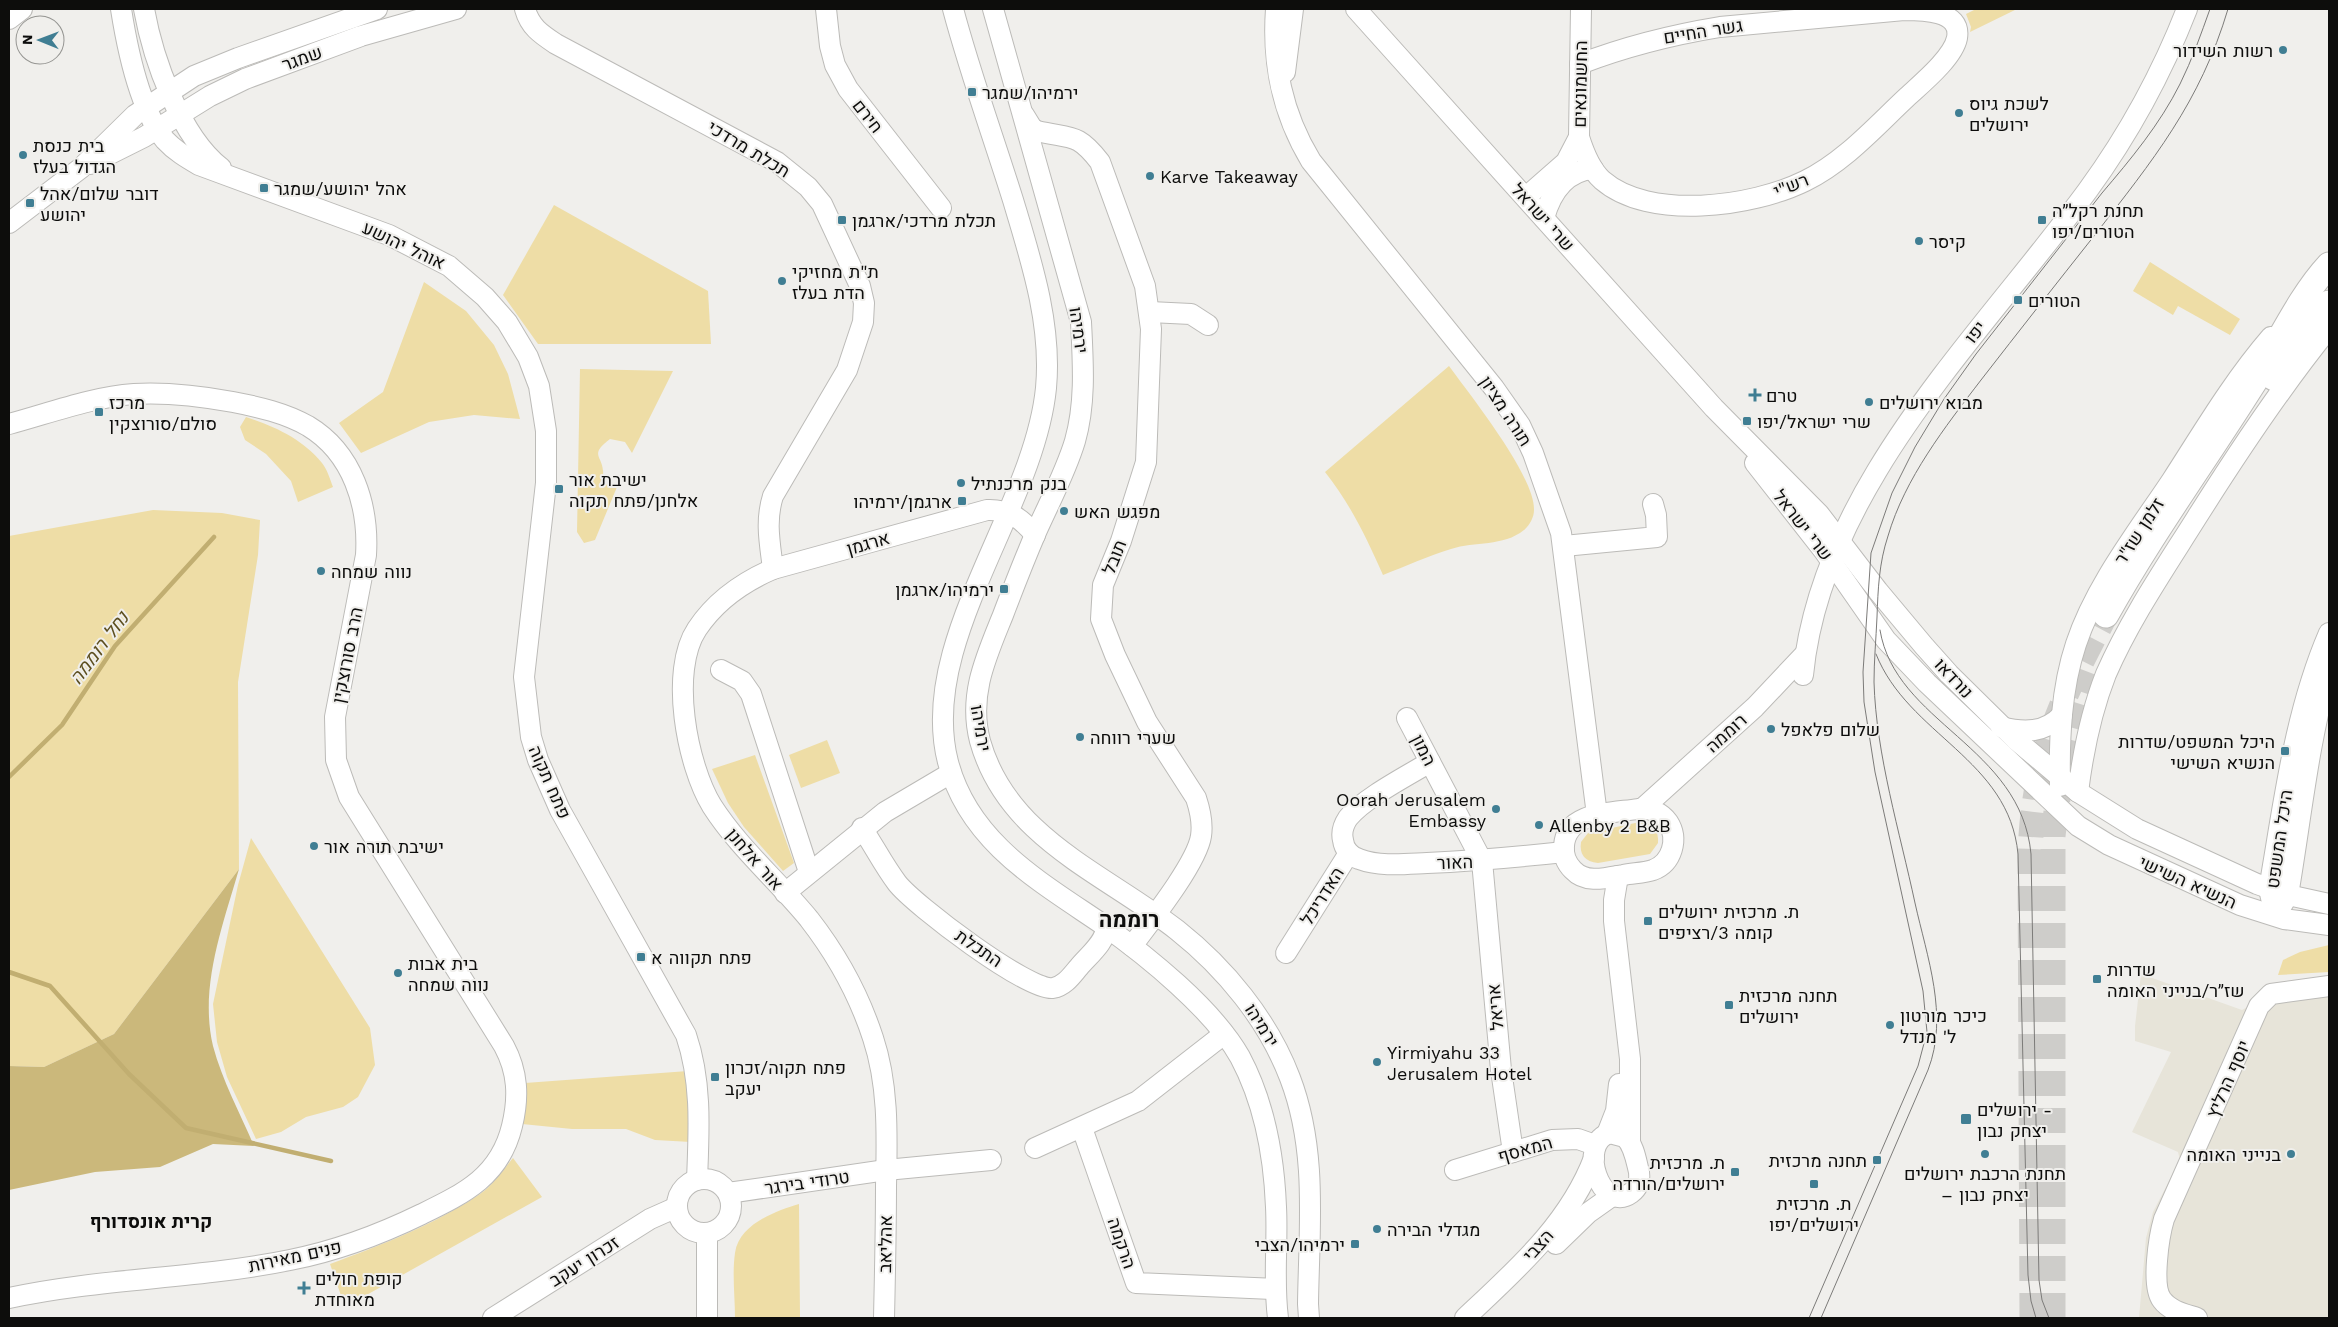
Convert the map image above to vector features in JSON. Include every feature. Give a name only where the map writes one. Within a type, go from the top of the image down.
[{"type":"main road","name":"זלמן שז\"ר","points":[[2112,618],[2161,524],[2251,387],[2320,296],[2329,265]]},
{"type":"street","points":[[9,19],[22,9]]},
{"type":"street","name":"אוהל יהושע","points":[[121,9],[131,60],[147,105],[158,129],[179,153],[199,165],[389,235],[449,266],[486,296],[507,322],[528,358]]},
{"type":"street","name":"אוהל יהושע","points":[[144,9],[154,47],[180,115],[201,150],[225,171],[244,182]]},
{"type":"street","name":"שמגר","points":[[81,168],[111,136],[147,105],[210,68],[377,9]]},
{"type":"street","name":"שמגר","points":[[81,168],[158,129],[218,92],[245,78],[361,36],[456,9]]},
{"type":"street","name":"תכלת מרדכי","points":[[524,9],[534,29],[556,44],[746,144],[793,174],[808,187],[822,204],[860,286],[864,303],[862,322],[847,370],[773,496],[768,512],[773,570]]},
{"type":"street","name":"תכלת מרדכי","points":[[533,9],[547,34],[556,44]]},
{"type":"street","name":"חירם","points":[[826,9],[833,55],[848,89],[941,208]]},
{"type":"street","name":"ירמיהו","points":[[953,9],[1030,255],[1038,290],[1044,331],[1046,386],[1036,439],[1006,519],[962,625],[950,666],[944,700],[944,726],[945,746],[951,773],[968,811],[995,845],[1102,935],[1132,946],[1195,1003],[1224,1034],[1247,1073],[1269,1144],[1276,1207],[1275,1288],[1278,1318]]},
{"type":"street","name":"ירמיהו","points":[[993,9],[1081,322],[1083,368],[1080,419],[1074,443],[986,655],[979,678],[976,711],[981,742],[997,782],[1010,802],[1042,837],[1100,879],[1155,914],[1192,943],[1236,988],[1272,1041],[1291,1080],[1304,1126],[1311,1196],[1309,1318]]},
{"type":"street","name":"תורה מציון","points":[[1276,9],[1274,50],[1284,94],[1297,135],[1311,161],[1494,388],[1520,425],[1533,453],[1564,546],[1597,816]]},
{"type":"street","name":"תורה מציון","points":[[1284,94],[1286,57],[1293,9]]},
{"type":"street","name":"שרי ישראל","points":[[1355,9],[1714,408],[1839,555]]},
{"type":"street","name":"החשמונאים","points":[[1526,197],[1566,162],[1579,137],[1581,9]]},
{"type":"street","name":"יפו","points":[[1803,675],[1805,654],[1817,602],[1839,555],[1861,500],[1942,376],[2082,198],[2108,161],[2142,104],[2166,58],[2187,9]]},
{"type":"street","name":"גשר החיים","points":[[1580,64],[1654,39],[1720,27],[1904,10],[1926,10],[1949,18]]},
{"type":"street","name":"רש\"י","points":[[1579,137],[1593,169],[1602,180],[1629,196],[1653,203],[1674,206],[1732,202],[1770,194],[1797,185],[1823,170],[1848,152],[1937,69],[1957,37],[1956,30],[1949,18]]},
{"type":"street","name":"תובל","points":[[1024,115],[1032,128],[1075,138],[1088,147],[1100,162],[1146,286],[1150,312],[1146,462],[1121,541],[1103,585],[1101,604],[1104,631],[1147,722],[1189,786],[1200,808],[1201,836],[1198,848],[1132,946]]},
{"type":"street","points":[[1036,162],[1040,140],[1052,134]]},
{"type":"street","points":[[9,224],[81,168]]},
{"type":"street","points":[[1544,218],[1551,197],[1562,182],[1579,172],[1593,169]]},
{"type":"street","name":"זלמן שז\"ר","points":[[2060,809],[2062,715],[2070,667],[2085,620],[2102,589],[2245,370],[2320,296]]},
{"type":"street","points":[[1150,312],[1191,314],[1208,325]]},
{"type":"street","points":[[2078,792],[2084,749],[2096,703],[2122,642],[2217,485],[2296,371],[2329,328]]},
{"type":"street","name":"פתח תקוה","points":[[528,358],[539,386],[544,412],[546,466],[546,483],[524,677],[531,737],[538,760],[560,810],[686,1035],[697,1074],[699,1114],[697,1180]]},
{"type":"street","name":"הרב סורוצקין","points":[[9,424],[108,397],[133,394],[192,394],[260,407],[282,414],[309,427],[331,444],[348,465],[360,493],[367,536],[366,555],[335,718],[336,760],[349,797],[512,1060],[517,1077],[516,1103]]},
{"type":"street","name":"שרי ישראל","points":[[1714,408],[1819,514],[1839,555]]},
{"type":"street","points":[[1819,514],[1842,513],[1861,500]]},
{"type":"street","points":[[1564,546],[1657,537],[1656,515],[1653,504]]},
{"type":"street","name":"ארגמן","points":[[773,570],[963,517],[1006,519],[1035,535]]},
{"type":"street","name":"נורדאו","points":[[1839,555],[1878,591],[1949,674],[2001,727],[2078,792]]},
{"type":"street","name":"נורדאו","points":[[1839,555],[1886,640],[1926,683],[2060,809]]},
{"type":"street","name":"אור אלחנן","points":[[773,570],[759,576],[723,600],[696,630],[689,647],[683,693],[685,722],[691,753],[700,782],[712,805],[736,839],[808,918],[843,967],[873,1037],[881,1063],[886,1108],[886,1170]]},
{"type":"street","name":"היכל המשפט","points":[[2279,892],[2301,714],[2314,670],[2329,633]]},
{"type":"street","name":"רוממה","points":[[1642,809],[1754,707],[1805,654]]},
{"type":"street","points":[[722,670],[742,681],[751,694],[810,872]]},
{"type":"street","name":"היכל המשפט","points":[[2274,916],[2317,714],[2329,670]]},
{"type":"street","points":[[2001,727],[2025,732],[2037,730],[2053,723],[2062,715]]},
{"type":"street","name":"המון","points":[[1407,718],[1482,861]]},
{"type":"street","name":"האדריכל","points":[[1286,953],[1349,853],[1344,846],[1342,836],[1343,827],[1348,818],[1368,802],[1430,762]]},
{"type":"street","points":[[785,893],[862,828],[918,791],[951,773]]},
{"type":"street","name":"הנשיא השישי","points":[[2078,792],[2106,811],[2144,832],[2279,892],[2329,904]]},
{"type":"street","points":[[1642,809],[1655,811],[1668,823],[1673,835],[1671,852],[1664,863],[1652,870],[1596,879],[1583,877],[1569,865],[1564,852],[1565,838],[1572,826],[1583,819],[1642,809]]},
{"type":"street","name":"הנשיא השישי","points":[[2060,809],[2086,832],[2109,846],[2195,886],[2274,916],[2329,925]]},
{"type":"street","name":"התכלת","points":[[862,828],[898,884],[915,901],[962,938],[1026,979],[1044,987],[1058,987],[1069,978],[1102,935]]},
{"type":"street","name":"האור","points":[[1349,853],[1357,859],[1370,863],[1390,864],[1482,861],[1564,852]]},
{"type":"street","name":"אריאל","points":[[1482,861],[1501,1070],[1513,1152]]},
{"type":"street","name":"הצבי","points":[[1618,876],[1614,900],[1616,952],[1630,1074],[1630,1141]]},
{"type":"street","name":"יוסף הרליץ","points":[[2196,1318],[2171,1309],[2162,1300],[2157,1291],[2160,1231],[2260,1006],[2271,994],[2329,986]]},
{"type":"street","name":"הצבי","points":[[1465,1318],[1509,1277],[1560,1221],[1584,1183],[1598,1145],[1616,1111],[1625,1025]]},
{"type":"street","points":[[1035,1148],[1138,1101],[1224,1034]]},
{"type":"street","name":"פנים מאירות","points":[[9,1298],[290,1261],[377,1236],[453,1199],[475,1185],[489,1172],[509,1138],[516,1103]]},
{"type":"street","name":"הרקמה","points":[[1082,1128],[1136,1283],[1275,1288]]},
{"type":"street","points":[[1619,1134],[1630,1141],[1639,1181],[1629,1194],[1619,1197],[1612,1196],[1600,1184],[1598,1145],[1619,1134]]},
{"type":"street","name":"המאסף","points":[[1455,1170],[1565,1138],[1578,1139],[1598,1145]]},
{"type":"street","name":"טרודי בירגר","points":[[728,1193],[886,1170],[992,1160]]},
{"type":"street","name":"אהליאב","points":[[884,1318],[886,1170]]},
{"type":"street","points":[[697,1180],[715,1181],[728,1193],[731,1202],[728,1219],[715,1230],[707,1233],[698,1232],[684,1223],[677,1207],[682,1190],[697,1180]]},
{"type":"street","name":"הצבי","points":[[1483,1318],[1576,1224],[1612,1196]]},
{"type":"street","name":"זכרון יעקב","points":[[493,1318],[650,1219],[677,1207]]},
{"type":"street","points":[[707,1233],[707,1318]]},
{"type":"shaded area","points":[[1976,9],[2017,9],[1970,32],[1971,27],[1966,14]]},
{"type":"shaded area","points":[[554,205],[708,291],[711,344],[538,344],[503,295]]},
{"type":"shaded area","points":[[2150,262],[2240,319],[2230,335],[2178,306],[2173,315],[2133,291]]},
{"type":"shaded area","points":[[424,282],[466,311],[494,345],[508,374],[520,419],[474,415],[429,422],[361,453],[339,423],[383,392]]},
{"type":"shaded area","points":[[1449,366],[1513,457],[1531,495],[1533,515],[1530,523],[1524,530],[1507,539],[1451,549],[1383,575],[1343,497],[1325,472]]},
{"type":"shaded area","points":[[580,369],[673,371],[632,453],[625,442],[610,439],[600,448],[598,455],[603,476],[600,483],[617,487],[595,540],[584,543],[577,532]]},
{"type":"shaded area","points":[[246,417],[287,434],[306,447],[324,465],[333,487],[298,502],[291,481],[266,454],[245,440],[240,427]]},
{"type":"shaded area","points":[[153,510],[222,513],[260,520],[258,555],[238,682],[239,869],[114,1034],[44,1067],[9,1066],[9,536]]},
{"type":"shaded area","points":[[827,740],[840,773],[801,788],[789,755]]},
{"type":"shaded area","points":[[755,755],[794,863],[783,871],[744,827],[728,803],[712,769]]},
{"type":"shaded area","points":[[1640,822],[1652,826],[1656,831],[1658,843],[1650,854],[1598,863],[1586,859],[1582,854],[1581,842],[1588,833]]},
{"type":"shaded area","points":[[251,838],[370,1028],[375,1065],[358,1097],[343,1107],[306,1117],[281,1132],[256,1139],[227,1077],[217,1042],[213,1004],[238,885]]},
{"type":"shaded area","points":[[239,869],[215,956],[209,1001],[209,1024],[213,1046],[221,1071],[254,1146],[213,1144],[160,1167],[95,1172],[9,1190],[9,1066],[44,1067],[114,1034]]},
{"type":"shaded area","points":[[2329,945],[2329,972],[2278,975],[2283,960],[2300,952]]},
{"type":"shaded area","points":[[2141,974],[2242,1010],[2271,994],[2329,984],[2329,1318],[2139,1318],[2146,1238],[2153,1212],[2180,1160],[2178,1152],[2132,1132],[2171,1052],[2135,1041]]},
{"type":"shaded area","points":[[688,1071],[691,1142],[655,1140],[626,1129],[572,1129],[522,1124],[525,1083]]},
{"type":"shaded area","points":[[513,1158],[542,1197],[345,1307],[330,1264],[407,1234],[462,1205],[489,1186]]},
{"type":"shaded area","points":[[799,1204],[800,1318],[735,1318],[735,1253],[743,1234],[760,1220]]},
{"type":"waterway","name":"נחל רוממה","points":[[9,777],[62,725],[115,646],[214,537]]},
{"type":"waterway","points":[[9,972],[50,986],[129,1074],[186,1128],[331,1161]]},
{"type":"tunnel","points":[[2032,1318],[2030,859],[2032,824],[2036,791],[2052,732],[2075,675],[2106,615]]},
{"type":"tunnel","points":[[2053,1318],[2053,836],[2067,753],[2077,713],[2091,673]]},
{"type":"tram line","points":[[1809,1318],[1918,1066],[1927,1032],[1923,991],[1875,772],[1864,702],[1863,672],[1871,553],[1892,493],[1915,447],[1944,399],[1976,354],[2154,127],[2172,99],[2184,75],[2210,9]]},
{"type":"tram line","points":[[1821,1318],[1928,1070],[1934,1050],[1937,1029],[1934,986],[1930,965],[1884,765],[1876,709],[1874,674],[1879,586],[1881,566],[1888,536],[1895,515],[1915,474],[1940,435],[2136,182],[2173,129],[2204,73],[2217,43],[2228,9]]},
{"type":"tram line","points":[[1880,630],[1890,662],[1909,689],[1983,760],[2005,787],[2022,817],[2031,854],[2039,1280],[2042,1300],[2049,1318]]},
{"type":"tram line","points":[[1876,654],[1891,682],[1910,706],[1978,770],[1997,794],[2011,821],[2018,854],[2028,1275],[2031,1301],[2036,1318]]},
{"type":"place","name":"רשות השידור","points":[[2283,50]]},
{"type":"place","name":"ירמיהו/שמגר","points":[[972,92]]},
{"type":"place","name":"לשכת גיוס ירושלים","points":[[1959,113]]},
{"type":"place","name":"בית כנסת הגדול בעלז","points":[[23,155]]},
{"type":"place","name":"Karve Takeaway","points":[[1150,176]]},
{"type":"place","name":"אהל יהושע/שמגר","points":[[264,188]]},
{"type":"place","name":"דובר שלום/אהל יהושע","points":[[30,203]]},
{"type":"place","name":"תכלת מרדכי/ארגמן","points":[[842,220]]},
{"type":"place","name":"תחנת רקל״ה הטורים/יפו","points":[[2042,220]]},
{"type":"place","name":"קיסר","points":[[1919,241]]},
{"type":"place","name":"ת\"ת מחזיקי הדת בעלז","points":[[782,281]]},
{"type":"place","name":"הטורים","points":[[2018,300]]},
{"type":"place","name":"טרם","points":[[1755,395]]},
{"type":"place","name":"מבוא ירושלים","points":[[1869,402]]},
{"type":"place","name":"מרכז סולם/סורוצקין","points":[[99,412]]},
{"type":"place","name":"שרי ישראל/יפו","points":[[1747,421]]},
{"type":"place","name":"בנק מרכנתיל","points":[[961,483]]},
{"type":"place","name":"ישיבת אור אלחנן/פתח תקוה","points":[[559,489]]},
{"type":"place","name":"ארגמן/ירמיהו","points":[[962,501]]},
{"type":"place","name":"מפגש האש","points":[[1064,511]]},
{"type":"place","name":"נווה שמחה","points":[[321,571]]},
{"type":"place","name":"ירמיהו/ארגמן","points":[[1004,589]]},
{"type":"place","name":"שלום פלאפל","points":[[1771,729]]},
{"type":"place","name":"שערי רווחה","points":[[1080,737]]},
{"type":"place","name":"היכל המשפט/שדרות הנשיא השישי","points":[[2285,751]]},
{"type":"place","name":"Oorah Jerusalem Embassy","points":[[1496,809]]},
{"type":"place","name":"Allenby 2 B&B","points":[[1539,825]]},
{"type":"place","name":"ישיבת תורה אור","points":[[314,846]]},
{"type":"place","name":"ת. מרכזית ירושלים קומה 3/רציפים","points":[[1648,921]]},
{"type":"place","name":"פתח תקווה א","points":[[641,957]]},
{"type":"place","name":"בית אבות נווה שמחה","points":[[398,973]]},
{"type":"place","name":"שדרות שז״ר/בנייני האומה","points":[[2097,979]]},
{"type":"place","name":"תחנה מרכזית ירושלים","points":[[1729,1005]]},
{"type":"place","name":"כיכר מורטון ל' מנדל","points":[[1890,1025]]},
{"type":"place","name":"Yirmiyahu 33 Jerusalem Hotel","points":[[1377,1062]]},
{"type":"place","name":"פתח תקוה/זכרון יעקב","points":[[715,1077]]},
{"type":"place","name":"ירושלים - יצחק נבון","points":[[1966,1119]]},
{"type":"place","name":"תחנת הרכבת ירושלים – יצחק נבון","points":[[1985,1154]]},
{"type":"place","name":"בנייני האומה","points":[[2291,1154]]},
{"type":"place","name":"תחנה מרכזית","points":[[1877,1160]]},
{"type":"place","name":"ת. מרכזית ירושלים/הורדה","points":[[1735,1172]]},
{"type":"place","name":"ת. מרכזית ירושלים/יפו","points":[[1814,1184]]},
{"type":"place","name":"מגדלי הבירה","points":[[1377,1229]]},
{"type":"place","name":"ירמיהו/הצבי","points":[[1355,1244]]},
{"type":"place","name":"קופת חולים מאוחדת","points":[[304,1288]]},
{"type":"district","name":"רוממה","points":[[1129,919]]},
{"type":"district","name":"קרית אונסדורף","points":[[151,1221]]}]
